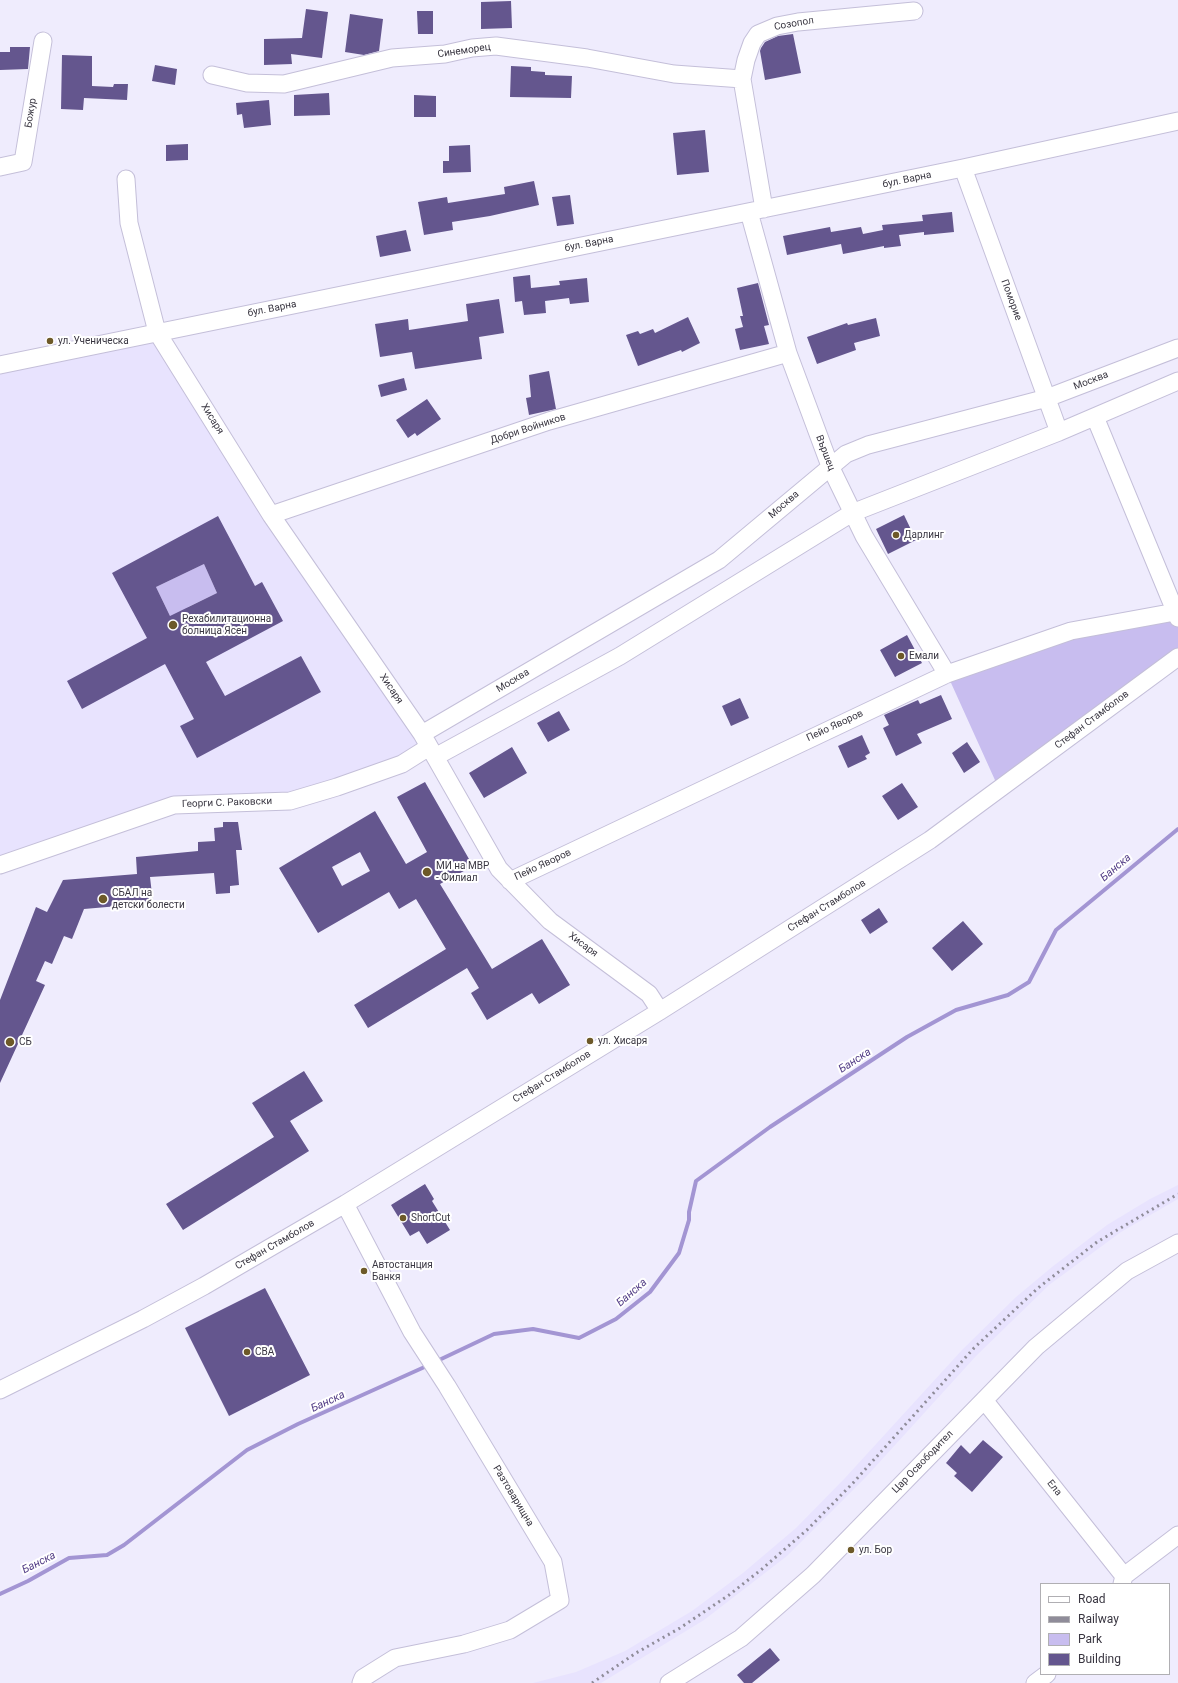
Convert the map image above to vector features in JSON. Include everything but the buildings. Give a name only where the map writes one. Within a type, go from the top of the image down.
[{"type":"street","name":"Созопол","points":[[756,211],[742,79],[752,42],[758,34],[766,30],[798,22],[914,11]]},
{"type":"street","name":"Божур","points":[[0,167],[23,162],[42,41]]},
{"type":"street","name":"Синеморец","points":[[212,75],[247,83],[284,84],[392,58],[445,54],[472,48],[496,46],[587,58],[674,74],[742,79]]},
{"type":"street","name":"бул. Варна","points":[[0,365],[756,211],[1178,121]]},
{"type":"street","name":"Поморие","points":[[963,168],[1059,432]]},
{"type":"street","name":"Хисаря","points":[[126,179],[129,223],[158,332],[271,515],[429,746],[499,870],[550,921],[649,994],[660,1011]]},
{"type":"street","name":"Вършец","points":[[756,211],[788,353],[830,466],[852,513],[947,674]]},
{"type":"street","name":"Москва","points":[[429,746],[719,560],[846,454],[868,445],[1047,398],[1178,348]]},
{"type":"street","name":"Добри Войников","points":[[271,515],[549,421],[788,353]]},
{"type":"street","points":[[429,746],[620,656],[852,513],[1059,432],[1178,381]]},
{"type":"street","points":[[1095,417],[1176,615]]},
{"type":"street","name":"Пейо Яворов","points":[[510,881],[947,674],[1071,631],[1176,615]]},
{"type":"street","name":"Стефан Стамболов","points":[[0,1390],[143,1319],[345,1204],[660,1011],[930,840],[1178,656]]},
{"type":"street","name":"Георги С. Раковски","points":[[0,865],[174,805],[290,801],[337,787],[402,764],[429,746]]},
{"type":"street","name":"Разтоварищна","points":[[345,1204],[418,1342],[447,1386],[553,1562],[560,1600],[510,1630],[464,1644],[395,1658],[363,1678],[361,1683]]},
{"type":"street","name":"Цар Освободител","points":[[669,1683],[741,1638],[813,1575],[1036,1347],[1127,1271],[1178,1243]]},
{"type":"street","name":"Ела","points":[[984,1400],[1123,1580]]},
{"type":"street","points":[[1123,1580],[1178,1536]]},
{"type":"street","points":[[1035,1683],[1046,1675]]},
{"type":"shaded area","name":"Рехабилитационна болница Ясен","points":[[157,332],[429,747],[290,801],[174,805],[0,865],[0,365]]},
{"type":"shaded area","points":[[1178,1185],[1178,1199],[1121,1232],[1049,1285],[976,1356],[866,1477],[787,1556],[704,1620],[601,1683],[533,1683],[576,1672],[625,1651],[692,1611],[743,1573],[796,1528],[845,1478],[962,1350],[1016,1297],[1107,1225],[1150,1199]]},
{"type":"green space","points":[[204,564],[217,593],[188,607],[175,626],[156,587]]},
{"type":"green space","points":[[1178,618],[1178,657],[999,789],[947,674],[1071,631]]},
{"type":"waterway","name":"Банска","points":[[437,1361],[494,1334],[533,1329],[579,1338],[616,1319],[650,1292],[679,1253],[689,1220],[689,1212],[696,1181],[770,1127],[907,1037],[956,1010],[1008,995],[1029,982],[1056,930],[1178,829]]},
{"type":"waterway","name":"Банска","points":[[0,1594],[28,1581],[69,1558],[107,1555],[124,1545],[247,1450],[298,1424],[429,1365]]},
{"type":"railway","points":[[592,1683],[636,1653],[680,1628],[729,1595],[762,1569],[808,1529],[853,1483],[974,1348],[1038,1288],[1097,1242],[1178,1194]]},
{"type":"place","name":"ул. Ученическа","points":[[50,341]]},
{"type":"place","name":"Дарлинг","points":[[896,535]]},
{"type":"place","name":"Рехабилитационна болница Ясен","points":[[173,625]]},
{"type":"place","name":"Емали","points":[[901,656]]},
{"type":"place","name":"МИ на МВР - Филиал","points":[[427,872]]},
{"type":"place","name":"СБАЛ на детски болести","points":[[103,899]]},
{"type":"place","name":"ул. Хисаря","points":[[590,1041]]},
{"type":"place","name":"СБ","points":[[10,1042]]},
{"type":"place","name":"ShortCut","points":[[403,1218]]},
{"type":"place","name":"Автостанция Банкя","points":[[364,1271]]},
{"type":"place","name":"CBA","points":[[247,1352]]},
{"type":"place","name":"ул. Бор","points":[[851,1550]]}]
